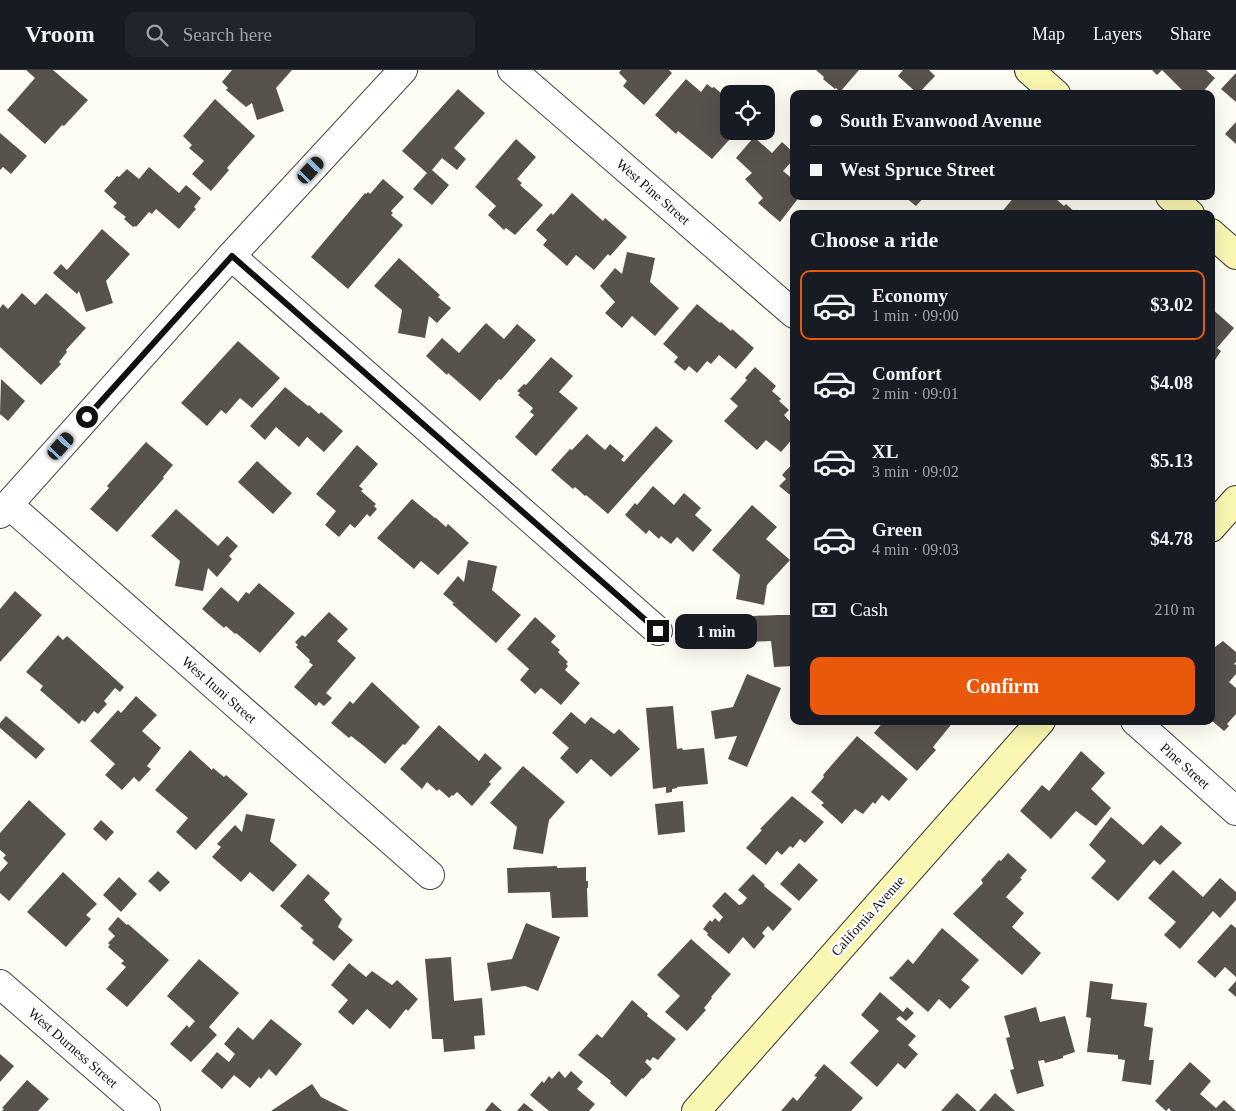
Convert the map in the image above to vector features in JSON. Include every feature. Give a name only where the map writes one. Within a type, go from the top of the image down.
[{"type":"street","points":[[4,510],[232,256],[403,70]]},
{"type":"street","name":"West Pine Street","points":[[512,70],[790,311]]},
{"type":"street","points":[[1029,70],[1052,90]]},
{"type":"street","points":[[1174,200],[1186,210]]},
{"type":"street","points":[[1215,237],[1236,255]]},
{"type":"street","points":[[232,256],[658,631]]},
{"type":"street","points":[[1215,524],[1236,500]]},
{"type":"street","name":"West Ituni Street","points":[[4,510],[430,875]]},
{"type":"street","name":"California Avenue","points":[[696,1111],[1037,725]]},
{"type":"street","name":"Pine Street","points":[[1139,725],[1236,811]]},
{"type":"street","name":"West Durness Street","points":[[0,984],[146,1111]]},
{"type":"building","points":[[26,70],[53,70],[88,100],[45,144],[7,110],[35,78]]},
{"type":"building","points":[[232,70],[292,70],[276,88],[284,111],[257,120],[252,103],[246,107],[226,90],[228,88],[222,82]]},
{"type":"building","points":[[621,70],[669,70],[672,73],[644,105],[623,86],[627,81],[619,73]]},
{"type":"building","points":[[816,70],[859,70],[842,90],[835,89],[823,79],[824,77]]},
{"type":"building","points":[[903,70],[929,70],[935,76],[922,90],[914,90],[898,76]]},
{"type":"building","points":[[1152,70],[1162,70],[1157,75]]},
{"type":"building","points":[[1162,70],[1206,70],[1215,78],[1204,90],[1182,90]]},
{"type":"building","points":[[1236,73],[1236,102],[1221,89]]},
{"type":"building","points":[[686,79],[701,92],[707,84],[720,92],[720,140],[729,140],[712,159],[678,131],[676,134],[655,115]]},
{"type":"building","points":[[458,89],[485,113],[454,148],[466,159],[457,170],[442,158],[432,170],[449,185],[432,205],[413,189],[427,173],[402,151]]},
{"type":"building","points":[[215,99],[255,136],[227,168],[229,170],[211,191],[192,174],[204,161],[189,148],[192,145],[183,136]]},
{"type":"building","points":[[1236,122],[1236,144],[1225,134]]},
{"type":"building","points":[[0,133],[27,156],[11,174],[3,167],[0,170]]},
{"type":"building","points":[[516,139],[536,157],[517,179],[522,183],[520,185],[543,205],[515,235],[506,228],[504,230],[488,215],[496,206],[475,187]]},
{"type":"building","points":[[751,140],[757,140],[772,153],[782,142],[790,149],[790,163],[783,171],[790,177],[790,200],[797,200],[780,222],[758,203],[763,198],[745,179],[752,173],[736,158]]},
{"type":"building","points":[[149,167],[179,193],[186,185],[201,198],[194,207],[196,209],[179,229],[156,209],[152,214],[149,212],[136,227],[133,227],[124,219],[126,217],[113,207],[117,203],[104,191],[117,176],[119,177],[127,169],[139,179]]},
{"type":"building","points":[[383,179],[404,197],[391,211],[393,213],[391,215],[403,225],[348,289],[311,257],[365,193],[368,192],[370,194]]},
{"type":"building","points":[[572,193],[603,221],[605,218],[627,237],[594,270],[576,255],[567,266],[543,245],[547,240],[536,230],[551,213],[553,215]]},
{"type":"building","points":[[908,200],[921,200],[916,206]]},
{"type":"building","points":[[1012,200],[1057,200],[1073,210],[1003,210]]},
{"type":"building","points":[[102,229],[130,254],[106,281],[113,303],[86,312],[79,291],[77,294],[53,273],[61,264],[67,270]]},
{"type":"building","points":[[627,252],[655,258],[650,282],[679,308],[655,336],[632,316],[622,328],[605,313],[615,302],[600,286],[615,268],[622,274]]},
{"type":"building","points":[[399,258],[440,295],[438,297],[451,308],[437,323],[429,316],[425,338],[398,333],[402,310],[374,286]]},
{"type":"building","points":[[22,293],[35,305],[46,293],[86,328],[66,350],[67,352],[59,362],[61,364],[41,385],[0,347],[0,308],[3,304],[8,309]]},
{"type":"building","points":[[697,304],[731,331],[732,329],[754,348],[736,369],[719,355],[711,364],[707,361],[697,373],[689,366],[685,371],[674,362],[678,357],[663,344]]},
{"type":"building","points":[[1215,311],[1234,328],[1217,348],[1221,351],[1215,360]]},
{"type":"building","points":[[486,323],[504,339],[517,324],[536,340],[480,401],[426,356],[442,338],[459,353]]},
{"type":"building","points":[[238,341],[280,378],[252,408],[240,398],[226,414],[221,410],[207,426],[181,403]]},
{"type":"building","points":[[551,357],[573,376],[559,392],[578,408],[536,456],[515,437],[534,415],[530,412],[533,408],[518,395],[520,393],[517,391],[524,384],[526,385]]},
{"type":"building","points":[[755,367],[776,386],[772,391],[789,410],[784,415],[790,422],[790,442],[781,452],[766,440],[757,450],[724,421],[738,406],[730,399],[747,380],[745,378]]},
{"type":"building","points":[[1,379],[25,401],[8,421],[0,414]]},
{"type":"building","points":[[285,387],[319,414],[321,412],[343,431],[324,452],[307,437],[299,447],[276,427],[265,440],[250,426]]},
{"type":"building","points":[[656,426],[673,441],[608,514],[575,487],[573,489],[551,470],[587,434],[605,450],[610,444],[624,456],[621,460],[624,462]]},
{"type":"building","points":[[146,442],[173,465],[117,532],[90,509],[109,488],[107,486]]},
{"type":"building","points":[[357,445],[378,464],[359,486],[363,489],[361,491],[376,504],[374,506],[377,509],[370,517],[367,514],[355,528],[350,524],[339,537],[325,525],[336,511],[316,494]]},
{"type":"building","points":[[257,461],[292,493],[273,514],[238,482]]},
{"type":"building","points":[[790,466],[790,495],[779,486],[786,479],[782,475]]},
{"type":"building","points":[[653,486],[674,505],[684,493],[701,508],[695,515],[712,530],[693,552],[677,537],[671,544],[661,536],[659,539],[649,530],[646,534],[625,515],[635,503],[637,505]]},
{"type":"building","points":[[412,499],[446,527],[448,524],[469,543],[438,575],[421,561],[414,569],[377,538]]},
{"type":"building","points":[[752,505],[777,527],[766,539],[790,560],[767,585],[764,605],[736,599],[740,575],[712,550]]},
{"type":"building","points":[[176,509],[218,546],[227,536],[238,546],[229,556],[232,559],[217,577],[208,568],[203,591],[175,586],[180,561],[151,536]]},
{"type":"building","points":[[468,560],[497,566],[492,590],[521,615],[496,643],[443,594],[458,576],[464,582]]},
{"type":"building","points":[[259,583],[295,613],[260,653],[226,626],[224,628],[202,609],[221,587],[238,602],[246,592],[249,594]]},
{"type":"building","points":[[15,591],[42,615],[0,662],[0,609]]},
{"type":"building","points":[[329,612],[348,629],[337,641],[356,658],[326,693],[332,698],[324,706],[319,702],[316,706],[294,687],[313,665],[296,647],[298,645],[295,642],[302,635],[305,637]]},
{"type":"building","points":[[790,615],[790,666],[774,667],[771,641],[730,643],[729,617]]},
{"type":"building","points":[[535,617],[556,636],[551,642],[560,650],[558,652],[568,662],[565,670],[580,683],[561,705],[541,688],[535,694],[520,680],[529,669],[507,649]]},
{"type":"building","points":[[58,635],[63,640],[67,636],[124,687],[120,692],[115,688],[104,701],[107,704],[98,714],[94,711],[85,722],[82,720],[79,724],[40,690],[43,686],[26,672]]},
{"type":"building","points":[[1223,641],[1236,652],[1236,662],[1234,664],[1236,665],[1236,674],[1229,682],[1236,688],[1236,714],[1227,724],[1229,726],[1224,731],[1215,723],[1215,647]]},
{"type":"building","points":[[747,674],[781,688],[747,767],[728,759],[737,736],[715,739],[711,711],[733,707]]},
{"type":"building","points":[[372,682],[420,727],[385,764],[351,736],[349,738],[331,723],[350,701],[353,704]]},
{"type":"building","points":[[136,696],[157,715],[142,731],[161,748],[147,766],[151,769],[139,782],[134,777],[122,790],[105,775],[115,764],[90,741],[118,710],[121,713]]},
{"type":"building","points":[[673,706],[677,749],[704,748],[708,784],[677,787],[672,789],[672,792],[666,793],[666,787],[653,789],[646,708]]},
{"type":"building","points":[[571,712],[585,724],[591,717],[614,734],[619,729],[640,749],[611,777],[591,759],[577,774],[560,758],[569,748],[552,733]]},
{"type":"building","points":[[6,716],[45,749],[36,759],[0,728],[0,723]]},
{"type":"building","points":[[439,725],[479,761],[485,753],[502,768],[489,782],[491,784],[472,806],[457,792],[449,798],[427,782],[422,789],[400,769]]},
{"type":"building","points":[[881,725],[951,725],[933,747],[936,750],[917,771],[874,733]]},
{"type":"building","points":[[857,736],[908,779],[889,801],[882,795],[863,814],[855,809],[842,824],[821,805],[824,803],[811,792],[824,777],[823,775]]},
{"type":"building","points":[[190,750],[212,770],[213,768],[224,777],[226,775],[248,794],[196,850],[176,832],[188,818],[155,790]]},
{"type":"building","points":[[1081,751],[1105,773],[1091,789],[1111,808],[1096,826],[1076,811],[1051,839],[1020,811],[1042,785],[1049,791]]},
{"type":"building","points":[[523,766],[565,802],[549,820],[543,854],[513,849],[517,827],[490,803]]},
{"type":"building","points":[[792,796],[824,822],[805,843],[800,839],[793,848],[790,846],[782,855],[777,851],[766,865],[746,848],[762,830],[760,829]]},
{"type":"building","points":[[29,800],[66,834],[9,901],[0,893],[0,872],[8,863],[3,858],[6,855],[0,850],[0,833]]},
{"type":"building","points":[[683,801],[685,832],[658,835],[655,804]]},
{"type":"building","points":[[246,814],[275,819],[270,841],[297,865],[273,892],[250,872],[241,882],[212,857],[221,847],[217,844],[235,825],[242,832]]},
{"type":"building","points":[[1111,817],[1143,845],[1161,825],[1182,843],[1160,865],[1154,860],[1118,901],[1091,878],[1106,861],[1089,845]]},
{"type":"building","points":[[101,820],[114,832],[106,841],[93,829]]},
{"type":"building","points":[[1008,853],[1027,870],[1020,878],[1022,879],[1006,897],[1024,913],[1012,927],[1041,953],[1022,975],[953,914],[983,883],[981,880],[999,860],[1001,861]]},
{"type":"building","points":[[799,863],[818,880],[799,901],[780,884]]},
{"type":"building","points":[[557,866],[557,868],[586,867],[588,917],[552,918],[550,892],[508,893],[507,868]]},
{"type":"building","points":[[1173,870],[1203,897],[1220,878],[1236,892],[1236,900],[1220,918],[1213,911],[1180,949],[1164,935],[1176,922],[1148,898]]},
{"type":"building","points":[[158,871],[170,882],[160,892],[148,881]]},
{"type":"building","points":[[63,872],[97,904],[86,915],[91,919],[66,947],[27,912]]},
{"type":"building","points":[[308,874],[330,893],[324,900],[342,919],[338,927],[353,940],[334,961],[312,943],[314,940],[300,928],[303,926],[280,906]]},
{"type":"building","points":[[753,874],[764,886],[792,909],[773,931],[768,926],[762,933],[765,936],[754,949],[743,937],[729,954],[707,935],[708,933],[703,929],[710,920],[712,922],[715,918],[719,922],[723,917],[712,906],[725,892],[739,905],[742,904],[747,898],[738,890]]},
{"type":"building","points":[[119,877],[137,894],[121,912],[103,895]]},
{"type":"building","points":[[118,917],[169,960],[127,1007],[106,989],[126,967],[121,963],[124,961],[108,947],[110,945],[108,943],[115,936],[108,929]]},
{"type":"building","points":[[526,923],[560,937],[538,991],[525,986],[491,991],[487,963],[512,959]]},
{"type":"building","points":[[1231,924],[1236,928],[1236,977],[1225,967],[1215,978],[1197,962]]},
{"type":"building","points":[[942,928],[979,960],[961,980],[970,987],[950,1009],[939,999],[928,1012],[889,978],[908,959],[913,964]]},
{"type":"building","points":[[691,939],[731,974],[711,997],[704,1008],[706,1010],[687,1031],[665,1012],[680,996],[657,975]]},
{"type":"building","points":[[451,957],[454,1001],[482,998],[485,1035],[474,1036],[475,1049],[444,1052],[443,1039],[432,1039],[425,959]]},
{"type":"building","points":[[199,959],[239,993],[209,1027],[217,1035],[191,1062],[170,1044],[187,1025],[189,1028],[195,1021],[167,996]]},
{"type":"building","points":[[349,963],[366,977],[372,971],[392,985],[397,980],[418,999],[408,1011],[406,1009],[390,1029],[367,1009],[353,1025],[338,1012],[348,1000],[331,985]]},
{"type":"building","points":[[1090,981],[1113,984],[1111,999],[1147,1003],[1144,1026],[1153,1028],[1149,1060],[1154,1060],[1151,1085],[1122,1081],[1125,1060],[1118,1059],[1118,1055],[1087,1052],[1091,1018],[1086,1017]]},
{"type":"building","points":[[1236,981],[1236,997],[1228,990]]},
{"type":"building","points":[[880,992],[903,1012],[907,1007],[914,1013],[906,1021],[900,1016],[896,1019],[916,1036],[908,1045],[918,1054],[905,1069],[898,1063],[877,1087],[850,1063],[879,1031],[861,1015]]},
{"type":"building","points":[[632,1000],[648,1014],[647,1016],[676,1039],[658,1060],[653,1057],[650,1061],[647,1059],[645,1062],[652,1069],[626,1097],[610,1083],[611,1081],[578,1055],[597,1034],[602,1038]]},
{"type":"building","points":[[1036,1007],[1040,1022],[1065,1016],[1075,1052],[1063,1056],[1063,1058],[1045,1063],[1044,1060],[1038,1061],[1044,1086],[1017,1094],[1010,1070],[1014,1069],[1006,1038],[1010,1037],[1004,1016]]},
{"type":"building","points":[[271,1019],[302,1044],[276,1076],[269,1069],[250,1088],[234,1075],[222,1089],[201,1071],[217,1052],[229,1062],[235,1054],[224,1044],[238,1027],[253,1040]]},
{"type":"building","points":[[0,1054],[14,1066],[0,1082]]},
{"type":"building","points":[[1190,1062],[1211,1081],[1200,1094],[1216,1108],[1224,1100],[1236,1111],[1171,1111],[1169,1108],[1166,1111],[1155,1101]]},
{"type":"building","points":[[824,1064],[863,1098],[851,1111],[781,1111],[793,1097],[797,1101],[817,1077],[814,1076]]},
{"type":"building","points":[[559,1071],[565,1078],[571,1071],[583,1082],[577,1089],[595,1104],[589,1111],[549,1111],[530,1095],[542,1081],[544,1083],[549,1076],[552,1079]]},
{"type":"building","points":[[27,1080],[49,1099],[38,1111],[2,1111],[4,1109],[2,1108]]},
{"type":"building","points":[[312,1084],[321,1097],[349,1111],[271,1111]]},
{"type":"building","points":[[957,1093],[977,1111],[941,1111]]},
{"type":"building","points":[[995,1093],[1015,1111],[979,1111]]},
{"type":"building","points":[[492,1102],[502,1111],[485,1111]]},
{"type":"building","points":[[524,1103],[534,1111],[517,1111]]},
{"type":"route","points":[[87,417],[232,256],[658,631]]}]
